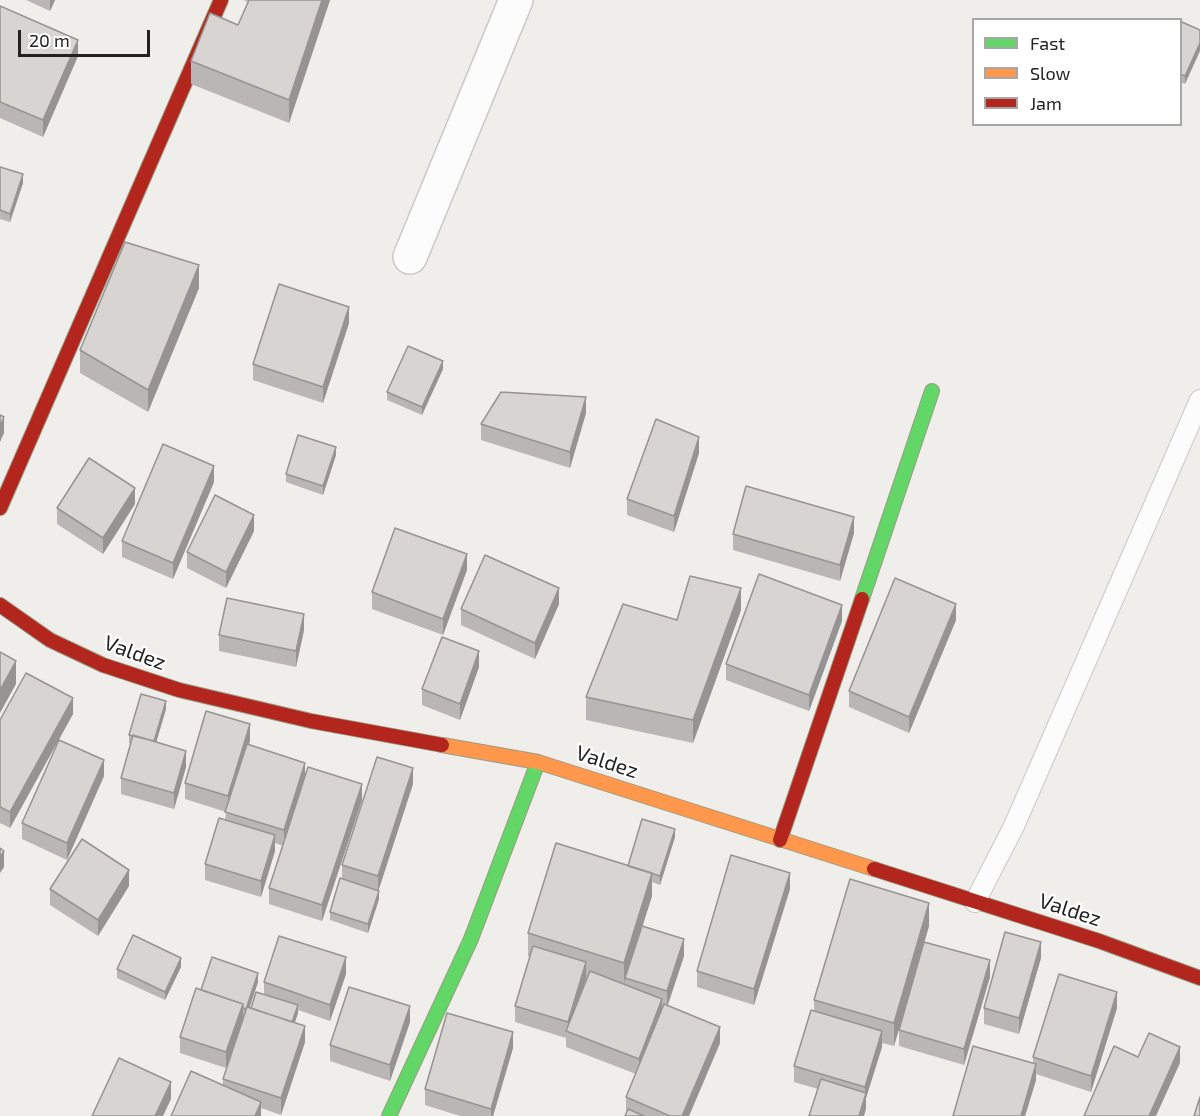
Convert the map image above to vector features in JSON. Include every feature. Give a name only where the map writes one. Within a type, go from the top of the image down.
[{"type":"street","points":[[0,508],[221,0]]},
{"type":"street","points":[[410,257],[516,0]]},
{"type":"street","points":[[780,840],[932,391]]},
{"type":"street","name":"Valdez","points":[[0,605],[50,640],[103,665],[179,690],[311,721],[538,762],[1099,941],[1200,978]]},
{"type":"street","points":[[390,1116],[471,939],[538,762]]},
{"type":"lane","points":[[975,902],[1014,826],[1200,400]]},
{"type":"building","points":[[249,0],[322,0],[289,100],[191,61],[210,13],[238,25]]},
{"type":"building","points":[[0,6],[78,40],[43,120],[0,102]]},
{"type":"building","points":[[1182,22],[1200,30],[1200,43],[1185,76],[1182,75]]},
{"type":"building","points":[[0,167],[23,174],[10,214],[0,210]]},
{"type":"building","points":[[125,242],[199,265],[148,390],[80,350]]},
{"type":"building","points":[[279,284],[349,307],[323,387],[253,364]]},
{"type":"building","points":[[408,346],[443,361],[422,407],[387,392]]},
{"type":"building","points":[[501,392],[586,397],[570,452],[481,424]]},
{"type":"building","points":[[656,419],[699,437],[674,516],[627,499]]},
{"type":"building","points":[[298,435],[336,447],[323,486],[286,474]]},
{"type":"building","points":[[163,444],[214,466],[173,563],[122,541]]},
{"type":"building","points":[[89,458],[135,488],[103,538],[57,508]]},
{"type":"building","points":[[746,486],[854,517],[840,565],[733,534]]},
{"type":"building","points":[[215,495],[254,515],[226,572],[187,552]]},
{"type":"building","points":[[395,528],[467,554],[443,619],[372,592]]},
{"type":"building","points":[[485,555],[559,588],[535,643],[461,609]]},
{"type":"building","points":[[759,574],[842,605],[809,695],[726,664]]},
{"type":"building","points":[[690,576],[741,588],[693,720],[586,697],[623,604],[677,620]]},
{"type":"building","points":[[895,578],[956,604],[909,717],[849,691]]},
{"type":"building","points":[[227,598],[304,614],[296,651],[219,635]]},
{"type":"building","points":[[442,637],[479,651],[460,704],[422,689]]},
{"type":"building","points":[[0,652],[16,661],[0,690]]},
{"type":"building","points":[[26,673],[73,698],[10,812],[0,807],[0,720]]},
{"type":"building","points":[[141,694],[166,701],[154,741],[129,735]]},
{"type":"building","points":[[206,711],[250,724],[228,796],[185,783]]},
{"type":"building","points":[[133,735],[186,751],[174,793],[121,778]]},
{"type":"building","points":[[59,740],[104,760],[67,843],[22,823]]},
{"type":"building","points":[[247,744],[305,763],[284,830],[225,812]]},
{"type":"building","points":[[377,757],[413,768],[378,876],[342,865]]},
{"type":"building","points":[[308,767],[362,784],[322,905],[269,888]]},
{"type":"building","points":[[219,818],[275,835],[261,881],[205,864]]},
{"type":"building","points":[[642,819],[675,829],[660,876],[628,866]]},
{"type":"building","points":[[82,839],[129,870],[98,920],[50,889]]},
{"type":"building","points":[[556,843],[652,873],[624,963],[528,933]]},
{"type":"building","points":[[731,855],[790,873],[754,989],[697,971]]},
{"type":"building","points":[[340,878],[379,891],[368,924],[330,912]]},
{"type":"building","points":[[850,879],[929,903],[894,1023],[814,1000]]},
{"type":"building","points":[[642,926],[684,939],[667,991],[625,978]]},
{"type":"building","points":[[1005,932],[1041,942],[1019,1018],[984,1008]]},
{"type":"building","points":[[133,935],[181,958],[165,992],[117,969]]},
{"type":"building","points":[[279,936],[346,957],[330,1005],[264,982]]},
{"type":"building","points":[[924,942],[990,960],[964,1049],[899,1030]]},
{"type":"building","points":[[533,946],[586,962],[568,1022],[515,1006]]},
{"type":"building","points":[[212,957],[258,973],[246,1009],[243,1008],[243,1004],[201,990]]},
{"type":"building","points":[[590,971],[662,999],[639,1059],[566,1031]]},
{"type":"building","points":[[1059,974],[1117,992],[1091,1076],[1033,1057]]},
{"type":"building","points":[[349,987],[410,1006],[390,1065],[330,1045]]},
{"type":"building","points":[[196,988],[243,1004],[226,1052],[180,1037]]},
{"type":"building","points":[[256,992],[298,1005],[292,1022],[251,1008]]},
{"type":"building","points":[[664,1004],[720,1027],[682,1116],[670,1116],[626,1097]]},
{"type":"building","points":[[247,1007],[305,1026],[281,1098],[223,1079]]},
{"type":"building","points":[[811,1010],[882,1031],[865,1087],[794,1066]]},
{"type":"building","points":[[447,1013],[513,1032],[491,1109],[425,1089]]},
{"type":"building","points":[[1149,1033],[1180,1047],[1149,1116],[1084,1116],[1114,1046],[1138,1057]]},
{"type":"building","points":[[973,1046],[1036,1064],[1021,1116],[953,1116]]},
{"type":"building","points":[[119,1058],[171,1082],[155,1116],[92,1116]]},
{"type":"building","points":[[191,1071],[261,1102],[255,1116],[171,1116]]},
{"type":"building","points":[[821,1079],[866,1093],[859,1116],[809,1116]]},
{"type":"building","points":[[1200,1097],[1200,1116],[1194,1116]]},
{"type":"building","points":[[628,1109],[644,1116],[625,1116]]},
{"type":"traffic: fast","points":[[862,599],[932,391]]},
{"type":"traffic: fast","points":[[389,1116],[471,939],[538,762]]},
{"type":"traffic: slow","points":[[442,745],[538,762],[874,869]]},
{"type":"traffic: jam","points":[[0,508],[221,0]]},
{"type":"traffic: jam","points":[[780,840],[862,599]]},
{"type":"traffic: jam","points":[[0,605],[50,640],[103,665],[179,690],[311,721],[442,745]]},
{"type":"traffic: jam","points":[[874,869],[1099,941],[1200,978]]}]
